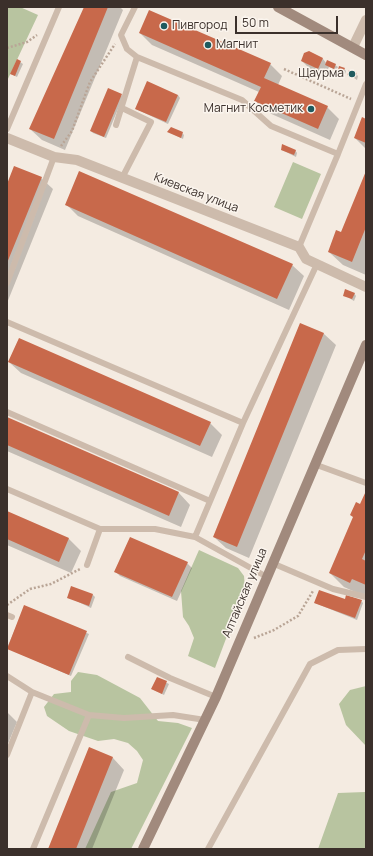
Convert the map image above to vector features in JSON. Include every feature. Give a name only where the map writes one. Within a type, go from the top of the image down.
[{"type":"street","points":[[283,8],[366,54]]},
{"type":"street","points":[[353,47],[366,20]]},
{"type":"street","name":"Киевская улица","points":[[7,138],[54,157],[77,160],[299,246]]},
{"type":"street","points":[[299,246],[306,259],[366,287]]},
{"type":"street","name":"Алтайская улица","points":[[143,849],[216,696],[314,464],[366,346]]},
{"type":"lane","points":[[7,130],[59,7]]},
{"type":"lane","points":[[135,7],[121,35],[127,49],[137,57],[242,100],[271,126],[338,154]]},
{"type":"lane","points":[[116,125],[137,57]]},
{"type":"lane","points":[[299,246],[366,84]]},
{"type":"lane","points":[[122,108],[151,122],[122,178]]},
{"type":"lane","points":[[7,283],[54,157]]},
{"type":"lane","points":[[194,538],[243,423],[317,264]]},
{"type":"lane","points":[[7,322],[243,423]]},
{"type":"lane","points":[[7,412],[210,501]]},
{"type":"lane","points":[[314,464],[366,483]]},
{"type":"lane","points":[[7,489],[100,529],[155,529],[194,538],[266,577]]},
{"type":"lane","points":[[87,565],[100,529]]},
{"type":"lane","points":[[272,564],[333,589],[366,597]]},
{"type":"lane","points":[[208,849],[310,664],[338,650],[366,649]]},
{"type":"lane","points":[[128,657],[170,678],[216,696]]},
{"type":"lane","points":[[7,676],[32,692],[89,715],[124,718],[174,715],[205,720]]},
{"type":"lane","points":[[7,755],[32,692]]},
{"type":"lane","points":[[33,849],[89,715]]},
{"type":"path","points":[[7,48],[27,42],[50,28]]},
{"type":"path","points":[[54,157],[72,131],[90,82],[121,35]]},
{"type":"path","points":[[284,69],[358,102]]},
{"type":"path","points":[[7,605],[30,589],[51,584],[87,565]]},
{"type":"path","points":[[238,644],[274,630],[298,616],[318,583]]},
{"type":"green space","points":[[7,7],[20,7],[38,15],[7,81]]},
{"type":"green space","points":[[293,162],[321,174],[302,219],[274,207]]},
{"type":"green space","points":[[199,550],[238,568],[244,576],[245,588],[215,668],[188,656],[194,638],[183,617],[181,591]]},
{"type":"green space","points":[[78,672],[97,675],[140,698],[158,721],[178,723],[192,728],[131,849],[85,849],[111,792],[137,783],[143,760],[137,751],[128,743],[114,739],[98,741],[69,731],[47,716],[44,707],[54,694],[71,692],[71,681]]},
{"type":"green space","points":[[366,686],[366,746],[346,725],[339,704],[350,690]]},
{"type":"green space","points":[[366,791],[366,849],[318,849],[338,793]]},
{"type":"building","points":[[84,7],[108,7],[54,139],[29,129]]},
{"type":"building","points":[[149,10],[271,63],[264,78],[328,106],[318,129],[254,101],[261,87],[139,33]]},
{"type":"building","points":[[309,51],[323,58],[318,69],[301,61],[304,53]]},
{"type":"building","points":[[17,59],[21,61],[15,76],[10,74]]},
{"type":"building","points":[[327,60],[336,64],[334,69],[325,65]]},
{"type":"building","points":[[339,66],[345,68],[343,72],[338,70]]},
{"type":"building","name":"Щаурма","points":[[349,70],[357,73],[355,78],[347,75]]},
{"type":"building","points":[[147,81],[178,95],[166,122],[135,109]]},
{"type":"building","points":[[108,88],[122,94],[104,137],[90,131]]},
{"type":"building","points":[[362,117],[366,119],[366,143],[354,138]]},
{"type":"building","points":[[171,127],[183,132],[181,138],[167,132]]},
{"type":"building","points":[[282,144],[296,150],[294,155],[281,150]]},
{"type":"building","points":[[14,166],[42,177],[7,263],[7,184]]},
{"type":"building","points":[[79,171],[293,264],[277,299],[65,205]]},
{"type":"building","points":[[366,171],[366,227],[352,262],[328,252],[336,230],[341,232]]},
{"type":"building","points":[[345,289],[355,293],[352,299],[343,296]]},
{"type":"building","points":[[300,323],[324,333],[237,547],[213,537]]},
{"type":"building","points":[[19,338],[211,422],[200,446],[8,362]]},
{"type":"building","points":[[7,417],[179,492],[169,516],[7,445]]},
{"type":"building","points":[[366,491],[366,550],[362,559],[366,561],[366,585],[352,579],[350,583],[329,573],[353,517],[350,515],[356,502],[360,504]]},
{"type":"building","points":[[7,511],[69,538],[59,562],[7,539]]},
{"type":"building","points":[[130,537],[188,562],[172,597],[114,572]]},
{"type":"building","points":[[71,586],[93,594],[89,606],[67,598]]},
{"type":"building","points":[[319,590],[345,599],[346,595],[362,600],[355,618],[314,603]]},
{"type":"building","points":[[24,605],[87,631],[69,675],[7,649]]},
{"type":"building","points":[[157,677],[167,681],[162,694],[151,689]]},
{"type":"building","points":[[89,747],[113,757],[76,849],[48,849]]},
{"type":"place","name":"Пивгород","points":[[164,26]]},
{"type":"place","name":"Магнит","points":[[208,45]]},
{"type":"place","name":"Щаурма","points":[[352,74]]},
{"type":"place","name":"Магнит Косметик","points":[[311,109]]}]
